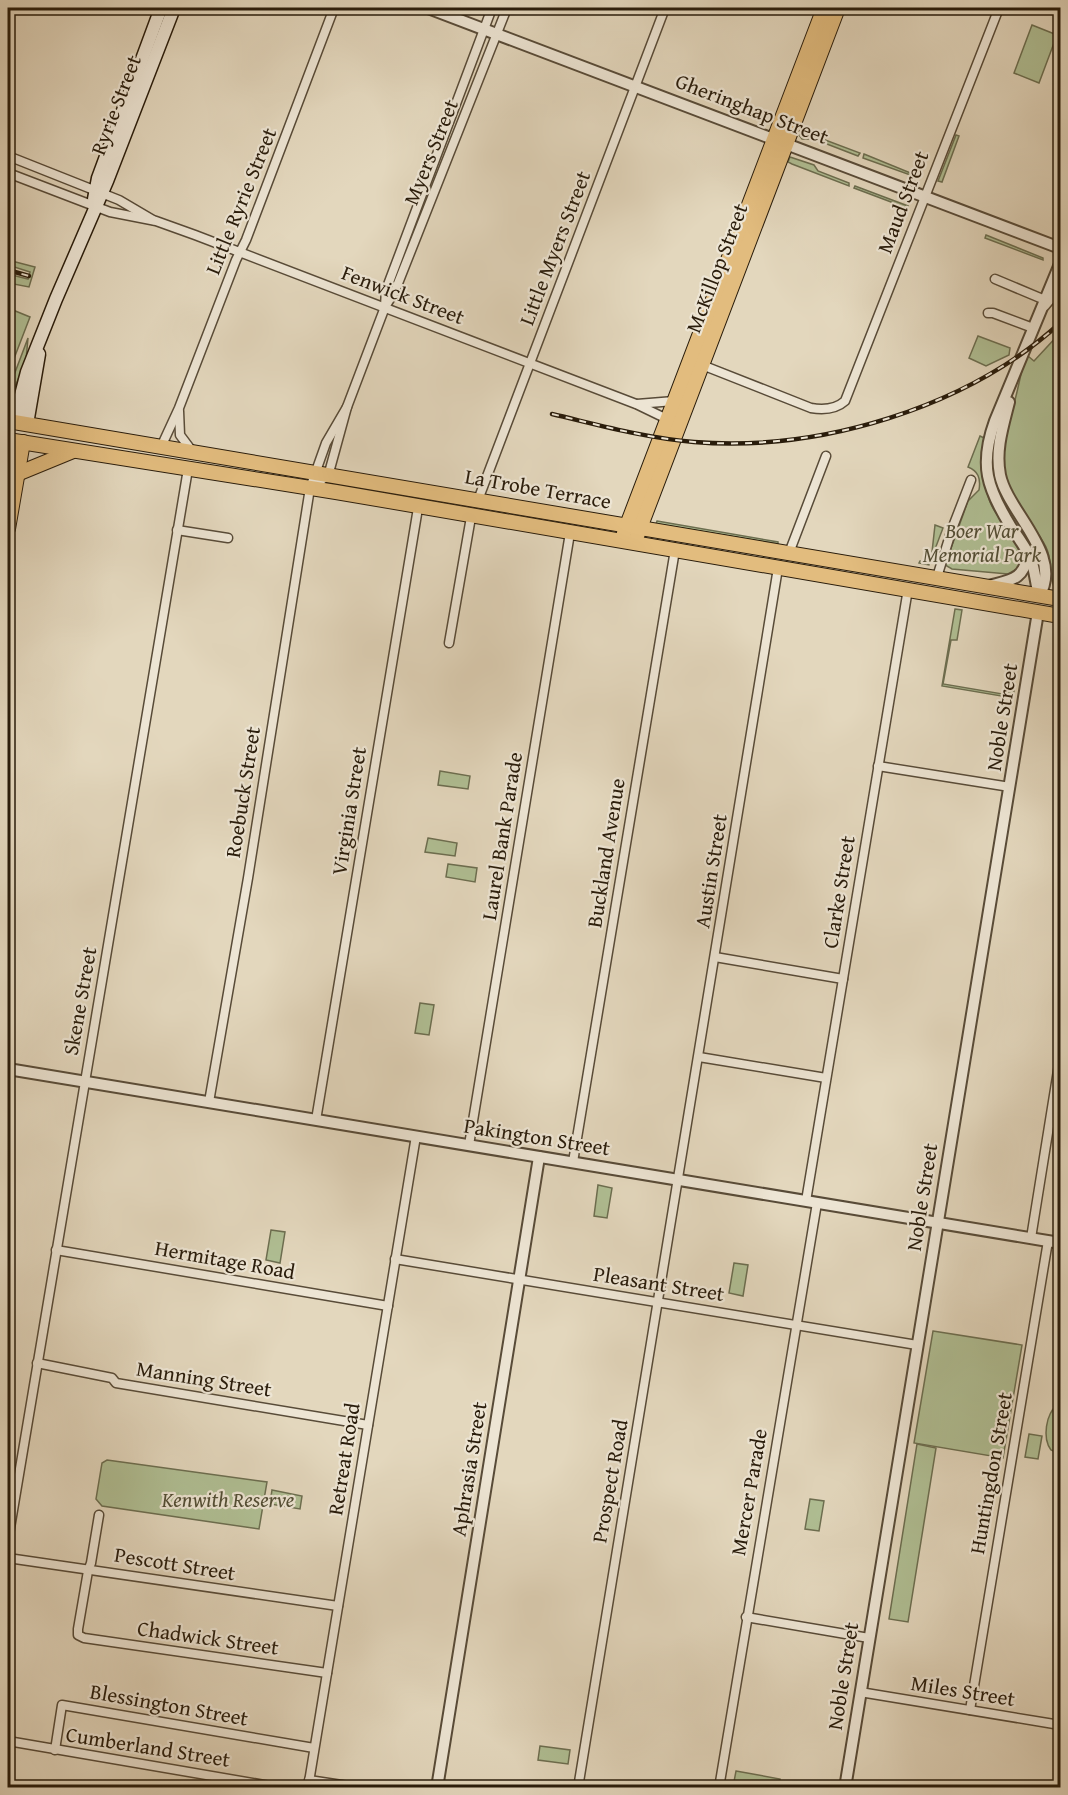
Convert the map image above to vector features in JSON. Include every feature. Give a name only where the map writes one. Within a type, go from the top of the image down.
[{"type":"main road","name":"Ryrie Street","points":[[99,192],[98,178],[161,8]]},
{"type":"main road","name":"Ryrie Street","points":[[18,423],[20,399],[27,372],[174,8]]},
{"type":"main road","name":"McKillop Street","points":[[633,526],[702,365],[781,141],[824,8]]},
{"type":"main road","name":"McKillop Street","points":[[628,542],[674,401],[838,8]]},
{"type":"main road","name":"Ryrie Street","points":[[18,423],[35,386],[40,341]]},
{"type":"main road","points":[[667,419],[677,413],[694,369],[702,365]]},
{"type":"main road","points":[[8,409],[20,399]]},
{"type":"main road","points":[[8,529],[17,474],[18,423]]},
{"type":"main road","name":"La Trobe Terrace","points":[[18,423],[1060,599]]},
{"type":"main road","name":"La Trobe Terrace","points":[[18,444],[310,488],[1060,616]]},
{"type":"main road","points":[[17,474],[73,451]]},
{"type":"main road","points":[[1038,612],[1040,596]]},
{"type":"street","name":"Little Ryrie Street","points":[[160,447],[179,408],[280,153],[334,8]]},
{"type":"street","name":"Gheringhap Street","points":[[428,8],[1060,248]]},
{"type":"street","name":"Myers Street","points":[[385,307],[386,290],[492,8]]},
{"type":"street","name":"Myers Street","points":[[310,488],[335,452],[347,407],[385,307],[395,291],[507,8]]},
{"type":"street","name":"Little Myers Street","points":[[478,500],[665,8]]},
{"type":"street","name":"Maud Street","points":[[702,365],[811,408],[829,409],[845,401],[999,8]]},
{"type":"street","name":"Fenwick Street","points":[[8,156],[99,192],[156,221],[531,363],[636,404],[667,419]]},
{"type":"street","points":[[12,175],[22,162]]},
{"type":"street","name":"Fenwick Street","points":[[12,175],[93,210],[156,221]]},
{"type":"street","points":[[1040,596],[1034,568],[1028,554],[996,501],[989,481],[986,461],[988,440],[1060,264]]},
{"type":"street","points":[[995,279],[1043,305]]},
{"type":"street","points":[[1043,305],[1060,288]]},
{"type":"street","points":[[991,311],[1033,328]]},
{"type":"street","points":[[1015,372],[1000,441],[999,468],[1005,491],[1034,537],[1044,561],[1046,583],[1040,596]]},
{"type":"street","name":"Fenwick Street","points":[[636,404],[674,401]]},
{"type":"street","name":"Myers Street","points":[[320,474],[329,435],[347,407]]},
{"type":"street","name":"Little Ryrie Street","points":[[179,408],[180,433],[194,453]]},
{"type":"street","points":[[789,553],[826,456]]},
{"type":"street","name":"Skene Street","points":[[8,1540],[188,469]]},
{"type":"street","points":[[937,578],[952,528],[971,480]]},
{"type":"street","name":"Roebuck Street","points":[[209,1102],[310,488]]},
{"type":"street","name":"Virginia Street","points":[[316,1120],[418,508]]},
{"type":"street","points":[[449,643],[471,517]]},
{"type":"street","points":[[177,530],[228,538]]},
{"type":"street","name":"Laurel Bank Parade","points":[[469,1145],[570,533]]},
{"type":"street","name":"Buckland Avenue","points":[[573,1162],[675,550]]},
{"type":"street","points":[[989,586],[1018,577],[1025,568],[1028,554]]},
{"type":"street","name":"Austin Street","points":[[679,1180],[778,568]]},
{"type":"street","name":"Clarke Street","points":[[811,1202],[826,1078],[908,589]]},
{"type":"street","name":"Noble Street","points":[[845,1788],[1038,612]]},
{"type":"street","points":[[878,766],[1010,787]]},
{"type":"street","points":[[715,957],[843,979]]},
{"type":"street","points":[[699,1057],[826,1078]]},
{"type":"street","points":[[1031,1238],[1060,1058]]},
{"type":"street","name":"Pakington Street","points":[[8,1069],[1060,1243]]},
{"type":"street","name":"Retreat Road","points":[[308,1784],[416,1136]]},
{"type":"street","name":"Aphrasia Street","points":[[437,1788],[539,1157]]},
{"type":"street","name":"Prospect Road","points":[[578,1788],[679,1180]]},
{"type":"street","name":"Mercer Parade","points":[[719,1788],[796,1324],[811,1202]]},
{"type":"street","name":"Huntingdon Street","points":[[970,1710],[1048,1241]]},
{"type":"street","name":"Hermitage Road","points":[[56,1250],[388,1306]]},
{"type":"street","name":"Pleasant Street","points":[[395,1259],[917,1345]]},
{"type":"street","name":"Manning Street","points":[[37,1363],[112,1378],[116,1383],[368,1425]]},
{"type":"street","points":[[88,1571],[99,1515]]},
{"type":"street","name":"Pescott Street","points":[[8,1558],[338,1606]]},
{"type":"street","name":"Chadwick Street","points":[[88,1571],[78,1629],[78,1635],[84,1638],[327,1673]]},
{"type":"street","points":[[746,1617],[869,1638]]},
{"type":"street","name":"Miles Street","points":[[860,1692],[1060,1725]]},
{"type":"street","name":"Blessington Street","points":[[55,1750],[62,1705],[314,1748]]},
{"type":"street","name":"Cumberland Street","points":[[8,1741],[282,1788]]},
{"type":"street","points":[[308,1784],[362,1788]]},
{"type":"green space","points":[[1032,25],[1057,35],[1039,83],[1014,73]]},
{"type":"green space","points":[[804,132],[860,153],[858,156],[814,139],[802,139],[799,135]]},
{"type":"green space","points":[[956,135],[959,136],[942,182],[938,181]]},
{"type":"green space","points":[[864,154],[913,174],[913,176],[863,158]]},
{"type":"green space","points":[[790,157],[814,165],[818,171],[849,183],[849,186],[792,164],[788,162]]},
{"type":"green space","points":[[855,186],[908,206],[907,208],[854,188]]},
{"type":"green space","points":[[986,235],[1043,258],[1043,260],[985,238]]},
{"type":"green space","points":[[8,260],[35,267],[29,287],[8,283],[8,274],[28,279],[30,272],[8,265]]},
{"type":"green space","points":[[8,308],[30,317],[10,369],[8,368]]},
{"type":"green space","points":[[1060,333],[1060,592],[1054,587],[1046,547],[1009,487],[1004,453],[1025,360],[1028,356],[1034,361]]},
{"type":"green space","points":[[978,336],[1010,348],[1009,355],[986,366],[969,358]]},
{"type":"green space","points":[[28,338],[26,360],[8,404],[8,391]]},
{"type":"green space","name":"Boer War Memorial Park","points":[[980,436],[984,438],[983,470],[987,494],[994,511],[1017,544],[1020,562],[1017,572],[1015,570],[1008,574],[952,569],[945,565],[968,501],[979,490],[978,476],[968,467]]},
{"type":"green space","points":[[657,521],[778,542],[778,544],[656,524]]},
{"type":"green space","points":[[935,525],[943,528],[929,565],[919,563],[920,561],[926,562],[927,556],[932,552]]},
{"type":"green space","points":[[955,609],[962,610],[957,640],[951,640],[943,684],[1008,695],[1009,689],[1013,690],[1015,683],[1013,698],[942,686]]},
{"type":"green space","points":[[440,771],[470,776],[468,789],[438,785]]},
{"type":"green space","points":[[428,838],[457,843],[455,856],[425,852]]},
{"type":"green space","points":[[448,864],[477,868],[475,882],[446,877]]},
{"type":"green space","points":[[420,1003],[434,1005],[429,1035],[415,1033]]},
{"type":"green space","points":[[598,1185],[612,1188],[607,1218],[594,1216]]},
{"type":"green space","points":[[271,1230],[285,1232],[280,1263],[266,1260]]},
{"type":"green space","points":[[734,1263],[748,1265],[743,1296],[729,1293]]},
{"type":"green space","points":[[933,1331],[1022,1345],[1003,1458],[914,1443]]},
{"type":"green space","points":[[1057,1405],[1060,1405],[1057,1411],[1060,1412],[1060,1445],[1053,1444],[1060,1449],[1060,1454],[1051,1450],[1046,1433],[1050,1414]]},
{"type":"green space","points":[[1029,1434],[1042,1436],[1038,1459],[1025,1457]]},
{"type":"green space","points":[[917,1444],[936,1448],[908,1622],[889,1619]]},
{"type":"green space","name":"Kenwith Reserve","points":[[107,1460],[267,1482],[259,1529],[102,1506],[96,1499],[102,1463]]},
{"type":"green space","points":[[272,1490],[302,1496],[300,1509],[270,1504]]},
{"type":"green space","points":[[810,1499],[824,1501],[819,1531],[805,1529]]},
{"type":"green space","points":[[540,1746],[570,1750],[568,1764],[538,1760]]},
{"type":"green space","points":[[736,1771],[780,1779],[779,1787],[733,1787]]},
{"type":"railway","points":[[8,270],[29,276]]},
{"type":"railway","points":[[552,414],[640,434],[694,442],[742,443],[791,440],[840,431],[889,418],[936,401],[981,379],[1023,353],[1060,323]]}]
